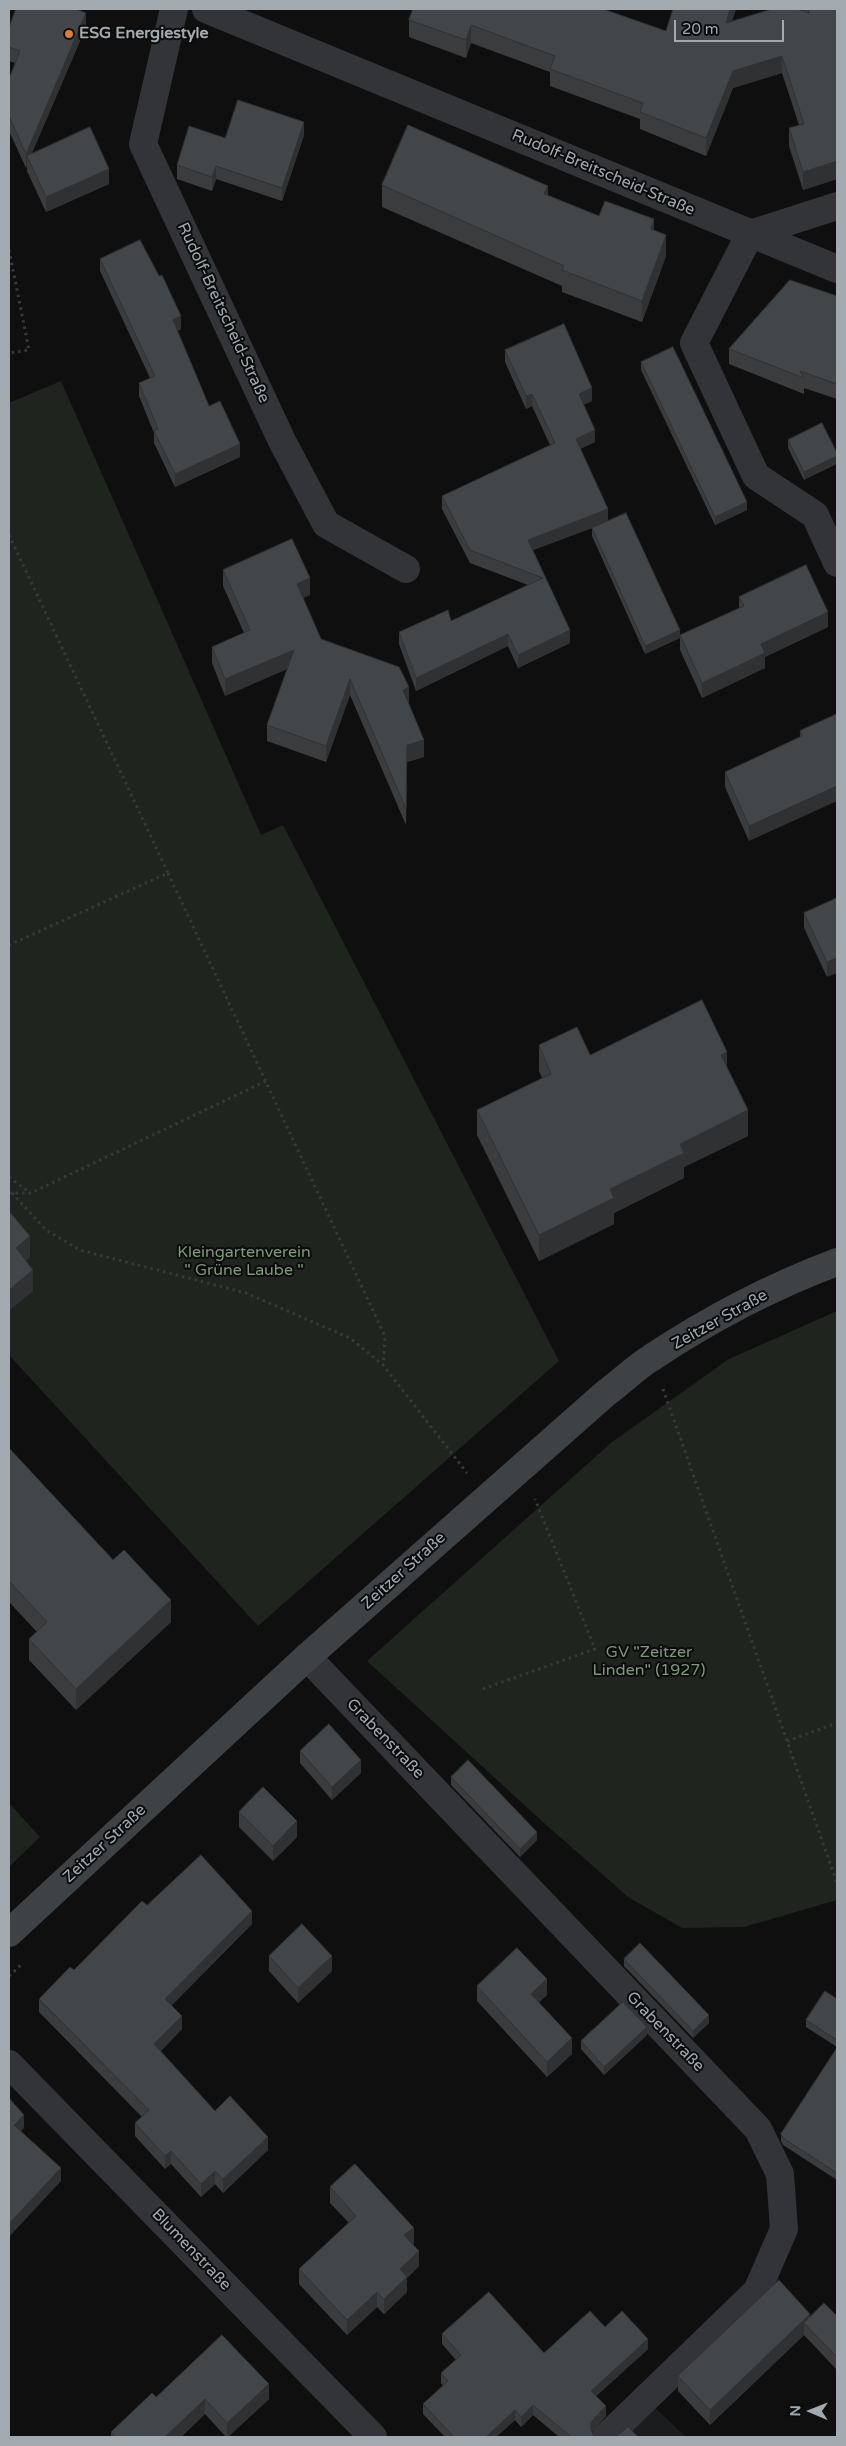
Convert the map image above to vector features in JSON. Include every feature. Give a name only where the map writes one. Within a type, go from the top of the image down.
[{"type":"main road","name":"Zeitzer Straße","points":[[9,1933],[307,1657],[486,1497],[650,1358],[732,1311],[813,1271],[837,1262]]},
{"type":"street","name":"Rudolf-Breitscheid-Straße","points":[[174,9],[143,144],[282,440],[326,524],[406,569]]},
{"type":"street","name":"Rudolf-Breitscheid-Straße","points":[[206,9],[750,234],[837,268]]},
{"type":"street","points":[[837,206],[750,234],[694,343],[756,476],[815,515],[837,563]]},
{"type":"street","name":"Grabenstraße","points":[[307,1657],[758,2129],[780,2174],[784,2229],[757,2291],[606,2437]]},
{"type":"street","name":"Blumenstraße","points":[[9,2064],[373,2437]]},
{"type":"path","points":[[9,250],[30,350],[9,353]]},
{"type":"path","points":[[9,535],[386,1336],[383,1365]]},
{"type":"path","points":[[9,945],[168,873]]},
{"type":"path","points":[[11,1193],[31,1193],[266,1081]]},
{"type":"path","points":[[9,1177],[31,1193]]},
{"type":"path","points":[[11,1193],[46,1230],[80,1250],[246,1293],[350,1338],[383,1365],[486,1497]]},
{"type":"path","points":[[650,1358],[672,1411],[837,1883]]},
{"type":"path","points":[[483,1689],[595,1649],[522,1466]]},
{"type":"path","points":[[787,1741],[837,1723]]},
{"type":"shaded area","points":[[653,2406],[686,2437],[623,2437]]},
{"type":"green space","name":"Kleingartenverein \" Grüne Laube \"","points":[[61,381],[261,835],[283,825],[559,1361],[258,1626],[9,1355],[9,403]]},
{"type":"green space","name":"GV \"Zeitzer Linden\" (1927)","points":[[837,1311],[837,1900],[744,1927],[682,1928],[628,1897],[367,1661],[612,1442],[729,1359]]},
{"type":"green space","points":[[9,1803],[40,1837],[9,1867]]},
{"type":"building","points":[[16,9],[76,9],[86,13],[26,154],[9,116],[9,79],[20,51],[9,47],[9,28]]},
{"type":"building","points":[[413,9],[603,9],[666,31],[673,9],[730,9],[726,23],[772,9],[797,9],[809,13],[808,9],[837,9],[837,161],[803,172],[789,128],[804,124],[782,56],[733,71],[706,138],[640,112],[643,103],[550,69],[555,56],[471,25],[466,40],[409,20]]},
{"type":"building","points":[[238,100],[304,122],[282,188],[216,166],[212,177],[177,165],[189,126],[225,138]]},
{"type":"building","points":[[408,125],[548,186],[544,194],[599,216],[605,201],[654,219],[651,229],[666,235],[642,301],[562,270],[564,266],[382,185]]},
{"type":"building","points":[[90,127],[109,169],[46,197],[27,156]]},
{"type":"building","points":[[140,240],[159,276],[162,275],[181,316],[173,320],[209,406],[220,401],[240,444],[175,474],[154,431],[158,429],[139,383],[155,376],[100,259]]},
{"type":"building","points":[[790,280],[837,296],[837,384],[800,371],[804,378],[729,349]]},
{"type":"building","points":[[564,324],[592,388],[579,394],[595,430],[576,439],[608,509],[528,540],[570,630],[518,655],[508,634],[416,678],[399,632],[448,610],[451,621],[543,578],[470,550],[442,496],[555,443],[532,394],[526,396],[505,350]]},
{"type":"building","points":[[673,347],[747,502],[715,517],[641,362]]},
{"type":"building","points":[[822,423],[837,456],[804,472],[788,440]]},
{"type":"building","points":[[626,513],[680,630],[645,646],[592,528]]},
{"type":"building","points":[[292,539],[310,578],[297,584],[321,639],[399,667],[409,687],[403,690],[424,740],[407,745],[406,809],[350,679],[326,746],[267,725],[294,650],[225,679],[212,647],[250,630],[223,570]]},
{"type":"building","points":[[806,565],[828,612],[761,644],[765,653],[702,683],[680,635],[744,606],[739,597]]},
{"type":"building","points":[[837,714],[837,786],[749,826],[725,772],[802,736],[800,731]]},
{"type":"building","points":[[837,898],[837,958],[827,962],[804,913]]},
{"type":"building","points":[[702,1000],[727,1052],[721,1055],[748,1110],[680,1144],[684,1153],[610,1189],[614,1198],[539,1235],[477,1110],[551,1074],[539,1045],[577,1027],[590,1055]]},
{"type":"building","points":[[9,1211],[30,1236],[16,1248],[33,1270],[9,1290]]},
{"type":"building","points":[[9,1448],[113,1560],[124,1550],[171,1600],[76,1689],[29,1639],[47,1622],[9,1581]]},
{"type":"building","points":[[329,1724],[361,1760],[332,1787],[300,1751]]},
{"type":"building","points":[[468,1760],[537,1832],[520,1849],[451,1777]]},
{"type":"building","points":[[263,1787],[297,1821],[273,1846],[239,1812]]},
{"type":"building","points":[[201,1855],[252,1911],[165,1999],[182,2016],[154,2044],[215,2111],[230,2096],[268,2137],[223,2179],[215,2171],[201,2184],[171,2151],[165,2156],[135,2123],[149,2110],[39,1999],[70,1967],[74,1970],[142,1901],[147,1905]]},
{"type":"building","points":[[302,1924],[332,1956],[298,1988],[269,1956]]},
{"type":"building","points":[[640,1943],[709,2015],[693,2031],[624,1959]]},
{"type":"building","points":[[517,1948],[547,1979],[531,1994],[572,2038],[547,2062],[477,1986]]},
{"type":"building","points":[[825,1991],[837,1999],[837,2040],[806,2020]]},
{"type":"building","points":[[623,2002],[647,2027],[604,2067],[581,2041]]},
{"type":"building","points":[[837,2048],[837,2173],[783,2138],[781,2134]]},
{"type":"building","points":[[9,2098],[24,2115],[14,2125],[61,2168],[9,2224]]},
{"type":"building","points":[[355,2164],[414,2228],[404,2235],[419,2251],[400,2269],[407,2277],[384,2299],[377,2292],[347,2320],[299,2269],[356,2216],[330,2187]]},
{"type":"building","points":[[779,2280],[810,2314],[710,2410],[678,2376]]},
{"type":"building","points":[[489,2292],[544,2353],[590,2311],[605,2327],[622,2311],[648,2339],[591,2391],[606,2406],[591,2422],[591,2430],[594,2437],[571,2437],[533,2405],[521,2417],[515,2410],[486,2437],[454,2437],[423,2404],[448,2381],[441,2373],[461,2355],[442,2334]]},
{"type":"building","points":[[824,2303],[837,2316],[837,2357],[804,2323]]},
{"type":"building","points":[[222,2335],[269,2384],[227,2423],[205,2399],[165,2437],[116,2437],[111,2432],[152,2393],[156,2397]]},
{"type":"building","points":[[628,2427],[638,2437],[616,2437]]},
{"type":"place","name":"ESG Energiestyle","points":[[69,34]]}]
